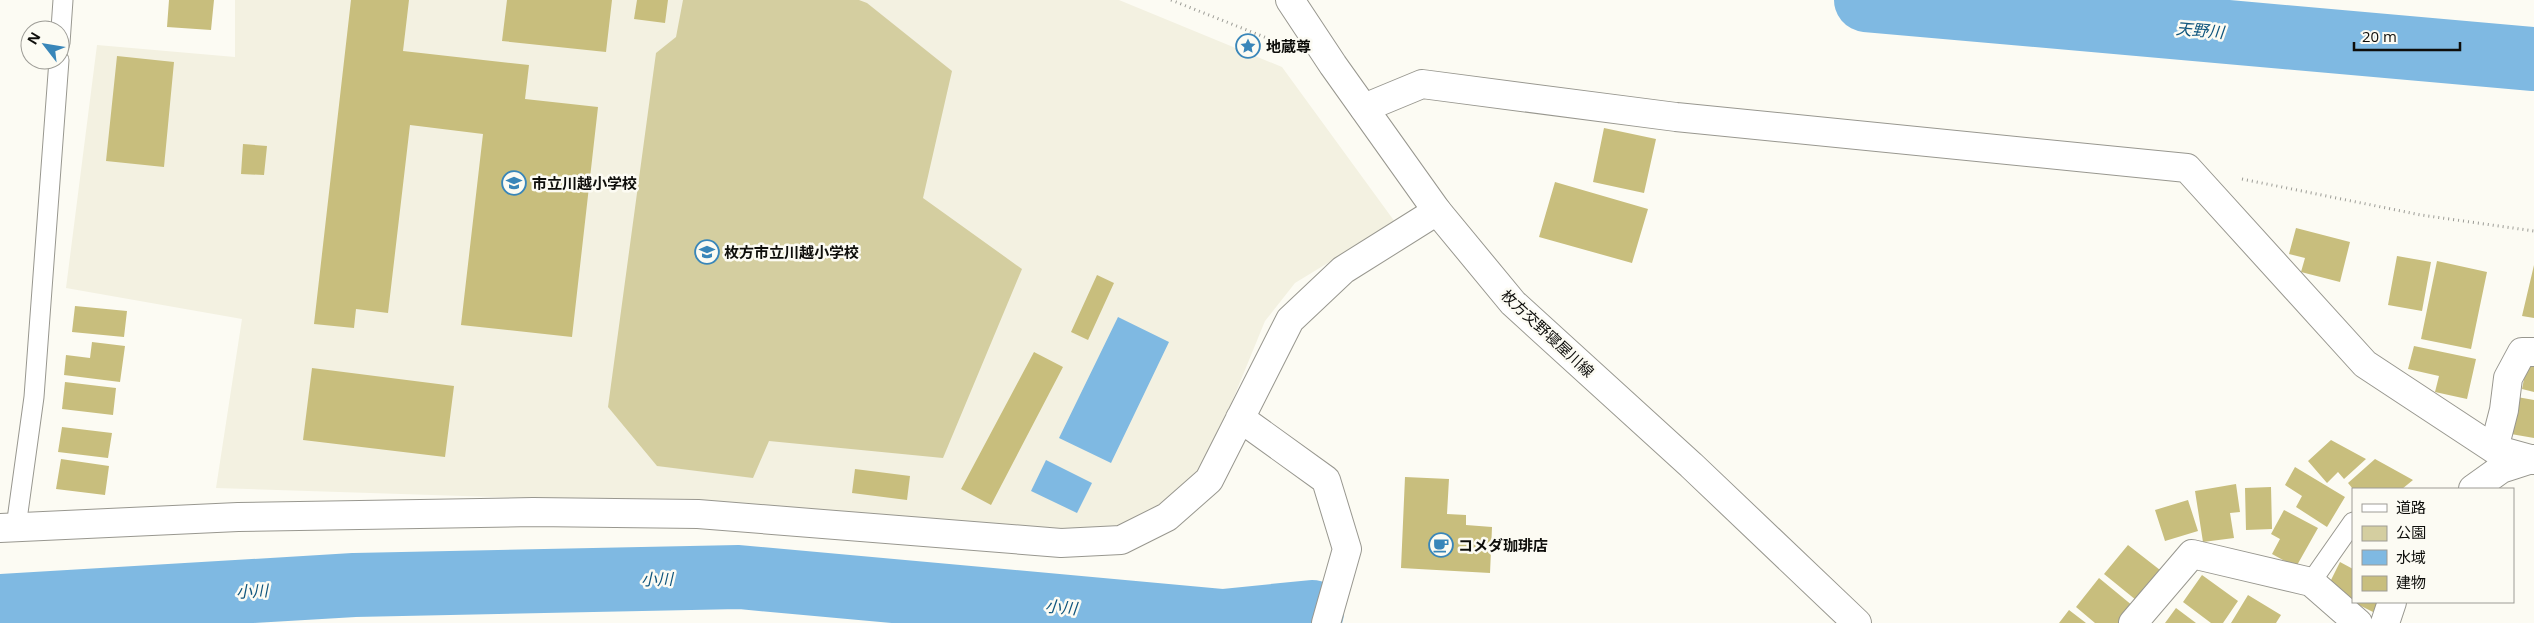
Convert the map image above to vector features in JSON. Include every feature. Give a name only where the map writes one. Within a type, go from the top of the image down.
[{"type":"street","name":"枚方交野寝屋川線","points":[[1290,0],[1323,46],[1333,65],[1437,211],[1513,303],[1691,465],[1857,623]]},
{"type":"street","points":[[1364,108],[1422,84],[1676,117],[2187,168],[2365,364],[2494,449],[2533,459]]},
{"type":"street","points":[[8,527],[238,517],[533,512],[698,514],[1061,542],[1122,540],[1167,516],[1209,480],[1290,320],[1344,270],[1437,211]]},
{"type":"street","points":[[2494,449],[2504,410],[2508,378],[2522,352],[2534,352]]},
{"type":"street","points":[[1240,418],[1326,480],[1347,549],[1326,623]]},
{"type":"street","points":[[2474,488],[2501,469],[2533,459]]},
{"type":"street","points":[[2133,623],[2192,554],[2311,582],[2358,623]]},
{"type":"street","points":[[2385,623],[2392,603]]},
{"type":"lane","points":[[62,20],[63,0]]},
{"type":"lane","points":[[8,527],[34,397],[58,70]]},
{"type":"lane","points":[[2311,582],[2352,523]]},
{"type":"path","points":[[1171,0],[1253,32]]},
{"type":"path","points":[[2236,178],[2422,215],[2534,231]]},
{"type":"shaded area","name":"枚方市立川越小学校","points":[[235,0],[1119,0],[1282,67],[1395,222],[1295,283],[1265,321],[1202,475],[1123,531],[1064,534],[717,504],[216,488],[242,319],[66,288],[97,45],[235,57]]},
{"type":"green space","points":[[683,0],[859,0],[867,3],[952,71],[923,198],[1022,269],[943,458],[769,441],[753,478],[657,466],[608,407],[656,53],[676,37]]},
{"type":"water","points":[[1118,317],[1169,342],[1111,463],[1059,438]]},
{"type":"water","points":[[1046,460],[1092,483],[1077,513],[1031,491]]},
{"type":"building","points":[[169,0],[214,0],[211,30],[167,27]]},
{"type":"building","points":[[351,0],[409,0],[403,51],[529,65],[525,99],[598,107],[572,337],[461,325],[483,134],[410,125],[388,313],[356,309],[354,328],[314,324]]},
{"type":"building","points":[[507,0],[612,0],[606,52],[502,41]]},
{"type":"building","points":[[637,0],[668,0],[665,23],[634,19]]},
{"type":"building","points":[[117,56],[174,62],[164,167],[106,161]]},
{"type":"building","points":[[1604,128],[1656,139],[1644,193],[1593,182]]},
{"type":"building","points":[[243,144],[267,146],[264,175],[241,174]]},
{"type":"building","points":[[1555,182],[1648,209],[1632,263],[1539,237]]},
{"type":"building","points":[[2296,228],[2350,242],[2340,282],[2301,272],[2305,258],[2289,254]]},
{"type":"building","points":[[2397,256],[2431,262],[2422,311],[2388,305]]},
{"type":"building","points":[[2437,261],[2487,272],[2471,349],[2421,339]]},
{"type":"building","points":[[2534,265],[2534,318],[2522,316]]},
{"type":"building","points":[[1097,275],[1114,283],[1088,340],[1071,332]]},
{"type":"building","points":[[75,306],[127,311],[124,337],[72,332]]},
{"type":"building","points":[[92,342],[125,346],[120,382],[64,375],[66,355],[90,358]]},
{"type":"building","points":[[2414,346],[2476,359],[2467,399],[2435,392],[2439,376],[2408,369]]},
{"type":"building","points":[[1034,352],[1063,367],[991,505],[961,489]]},
{"type":"building","points":[[2528,359],[2534,360],[2534,392],[2522,389]]},
{"type":"building","points":[[312,368],[454,386],[445,457],[303,440]]},
{"type":"building","points":[[65,382],[116,388],[113,415],[62,409]]},
{"type":"building","points":[[2517,397],[2534,400],[2534,438],[2511,434]]},
{"type":"building","points":[[62,427],[112,433],[108,458],[58,452]]},
{"type":"building","points":[[2331,440],[2366,459],[2344,479],[2338,472],[2327,483],[2308,461]]},
{"type":"building","points":[[61,459],[109,466],[105,495],[56,489]]},
{"type":"building","points":[[2375,459],[2413,480],[2403,488],[2352,488],[2348,483]]},
{"type":"building","points":[[2295,467],[2345,497],[2327,527],[2296,507],[2302,496],[2285,485]]},
{"type":"building","points":[[855,469],[910,476],[907,500],[852,493]]},
{"type":"building","points":[[1405,477],[1449,479],[1447,514],[1466,515],[1466,525],[1492,527],[1490,573],[1401,568]]},
{"type":"building","points":[[2236,484],[2240,512],[2230,513],[2234,538],[2203,542],[2195,491]]},
{"type":"building","points":[[2271,487],[2272,529],[2246,530],[2245,488]]},
{"type":"building","points":[[2188,500],[2198,531],[2165,541],[2155,510]]},
{"type":"building","points":[[2284,510],[2318,528],[2296,567],[2272,554],[2280,539],[2271,534]]},
{"type":"building","points":[[2128,545],[2160,570],[2136,600],[2104,574]]},
{"type":"building","points":[[2340,562],[2352,568],[2352,601],[2327,588]]},
{"type":"building","points":[[2202,575],[2238,601],[2223,623],[2211,623],[2183,602]]},
{"type":"building","points":[[2099,578],[2133,606],[2120,623],[2095,623],[2076,607]]},
{"type":"building","points":[[2248,595],[2281,615],[2276,623],[2231,623]]},
{"type":"building","points":[[2355,603],[2378,603],[2373,612]]},
{"type":"building","points":[[2176,608],[2196,623],[2165,623]]},
{"type":"building","points":[[2069,610],[2086,623],[2059,623]]},
{"type":"waterway","name":"天野川","points":[[1866,0],[2534,59]]},
{"type":"waterway","name":"小川","points":[[0,606],[354,585],[739,577],[1223,621],[1312,612]]},
{"type":"place","name":"地蔵尊","points":[[1248,46]]},
{"type":"place","name":"市立川越小学校","points":[[514,183]]},
{"type":"place","name":"枚方市立川越小学校","points":[[707,252]]},
{"type":"place","name":"コメダ珈琲店","points":[[1441,545]]}]
